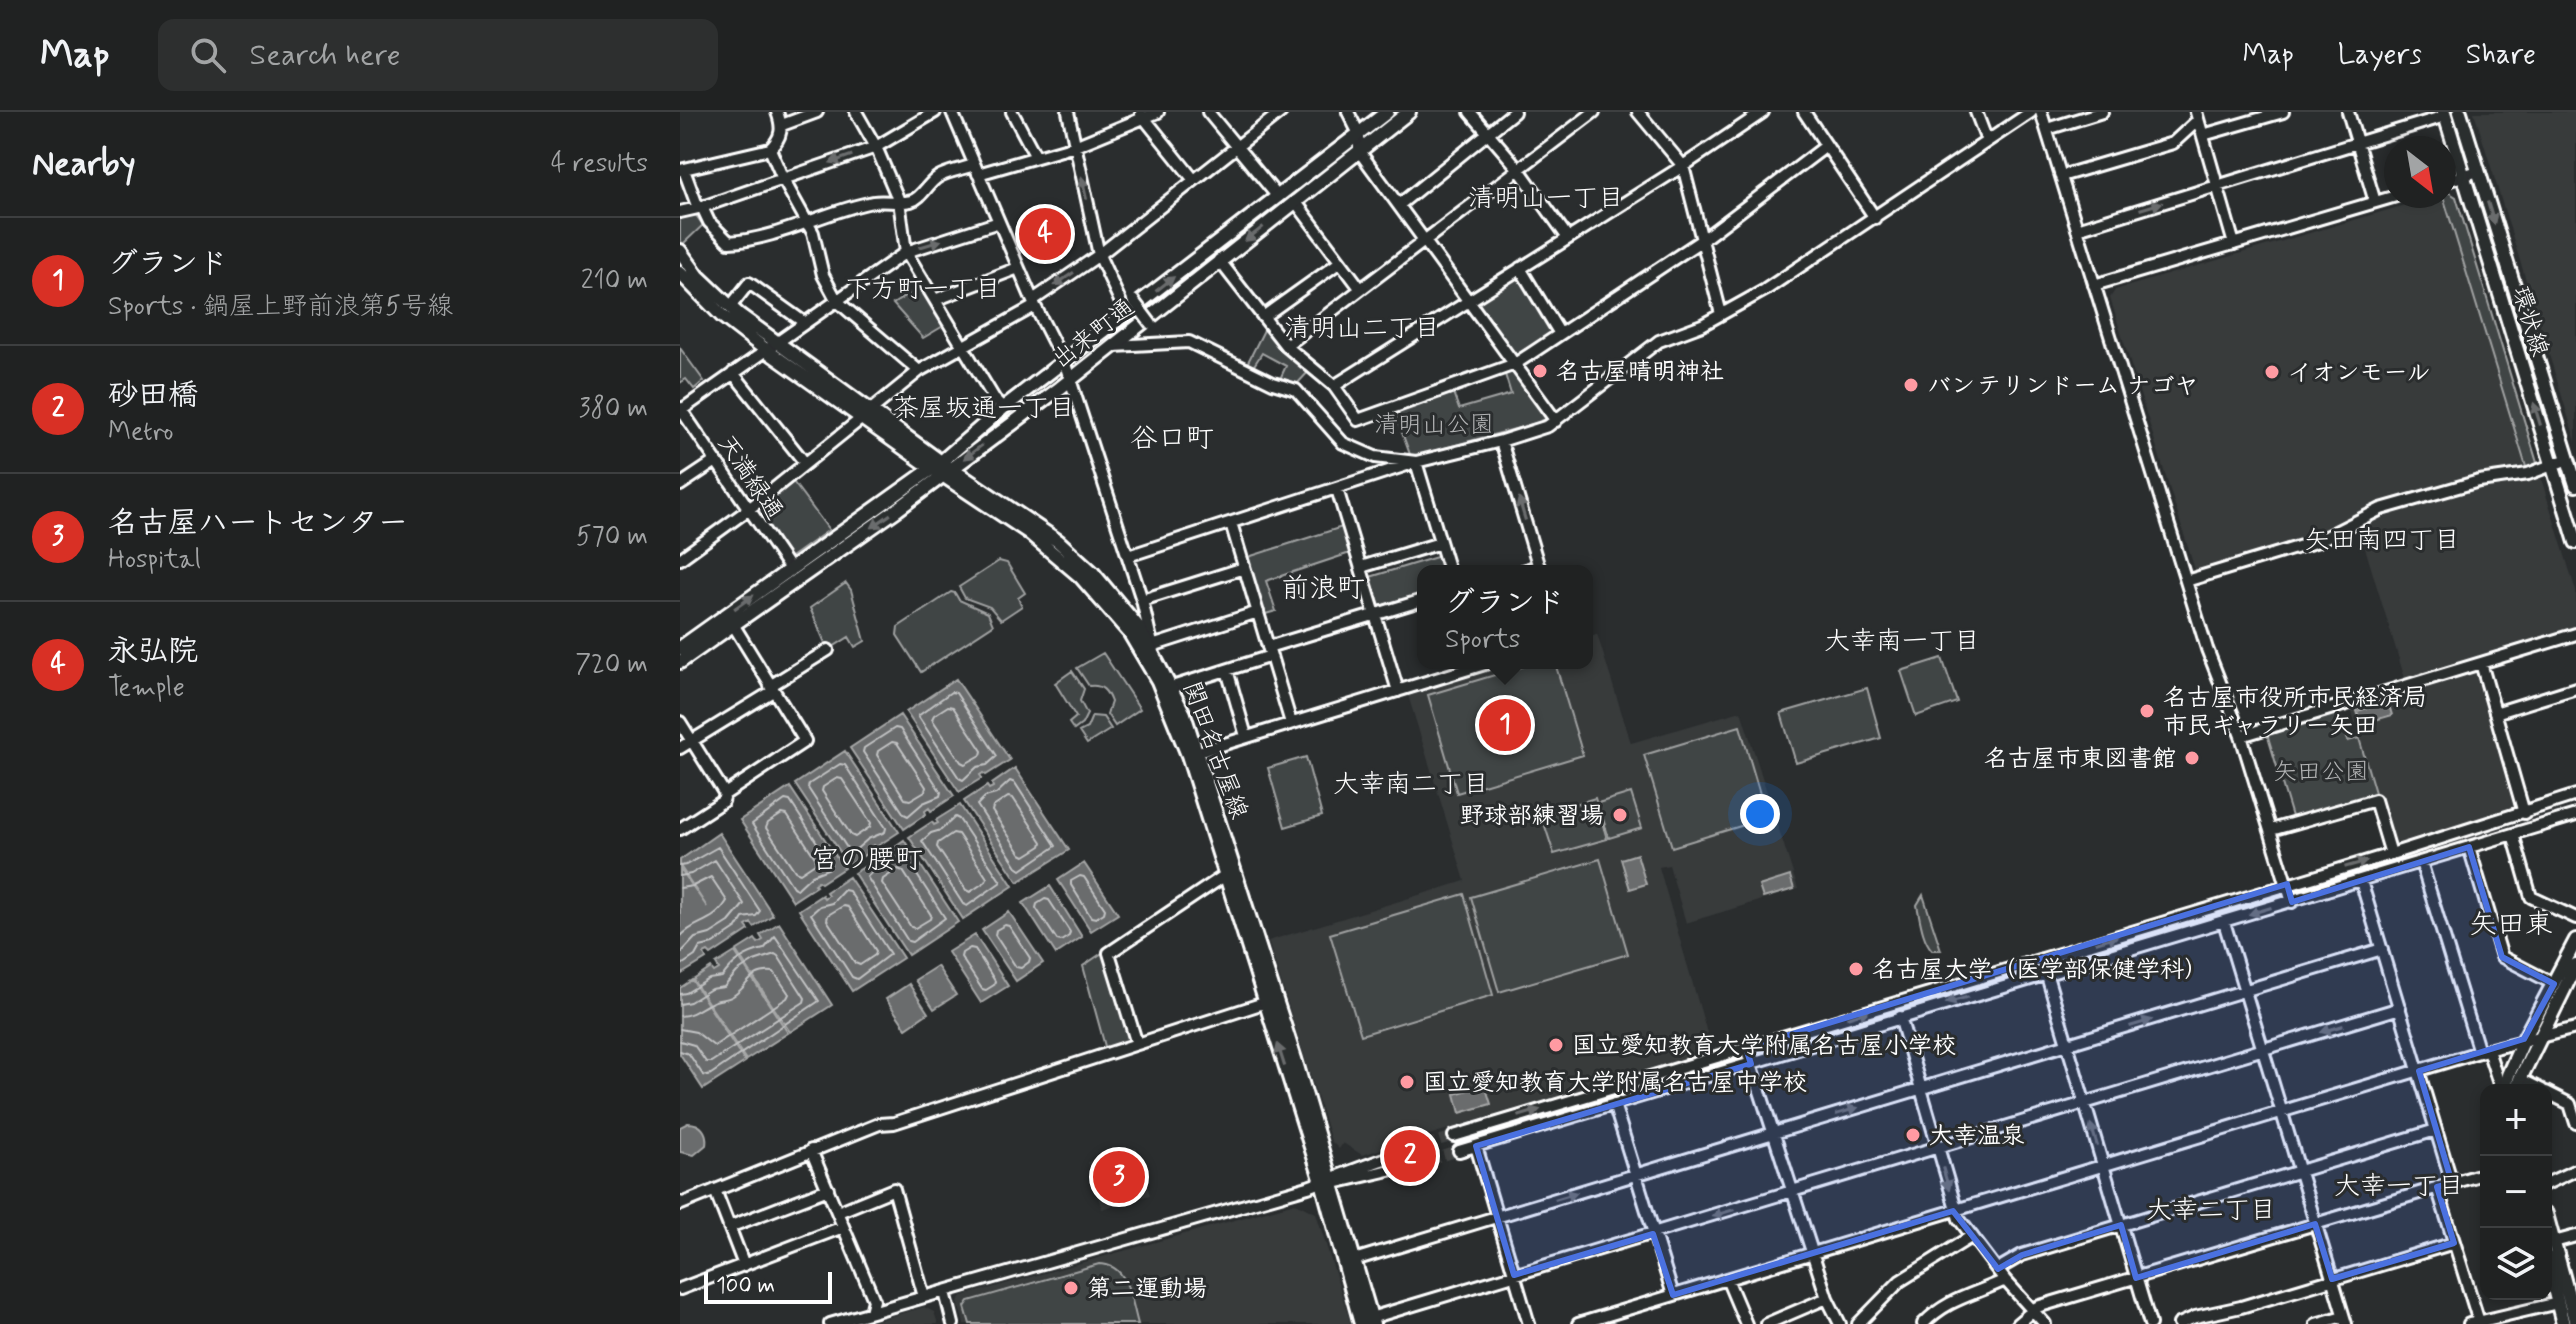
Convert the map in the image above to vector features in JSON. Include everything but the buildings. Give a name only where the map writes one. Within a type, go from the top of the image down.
[{"type":"main road","name":"出来町通","points":[[680,662],[734,626],[942,468],[1003,408],[1387,112]]},
{"type":"main road","name":"出来町通","points":[[680,648],[790,569],[1070,381],[1409,112]]},
{"type":"main road","name":"環状線","points":[[2460,112],[2576,485]]},
{"type":"main road","name":"環状線","points":[[2444,114],[2576,542]]},
{"type":"main road","name":"関田名古屋線","points":[[680,251],[698,276],[772,346]]},
{"type":"main road","name":"関田名古屋線","points":[[680,273],[722,316],[772,346],[1028,532],[1081,577],[1151,654],[1172,687],[1354,1260],[1366,1322]]},
{"type":"main road","name":"関田名古屋線","points":[[1151,654],[1158,681],[1192,753],[1224,876],[1270,1001]]},
{"type":"main road","points":[[2505,1084],[2524,1039],[2565,987],[2576,940]]},
{"type":"main road","points":[[2518,1084],[2576,965]]},
{"type":"main road","name":"関田名古屋線","points":[[1327,1182],[1366,1322]]},
{"type":"main road","points":[[2550,1228],[2568,1301],[2563,1324]]},
{"type":"main road","points":[[2552,1269],[2576,1323]]},
{"type":"street","points":[[777,112],[782,125],[779,140],[770,149],[682,170],[709,222],[729,242],[783,232],[805,222],[874,202],[918,197],[940,175],[976,170],[1075,146],[1142,115],[1158,112]]},
{"type":"street","points":[[782,125],[817,112]]},
{"type":"street","points":[[856,112],[876,147],[899,201],[906,252],[995,400],[1003,408]]},
{"type":"street","points":[[680,212],[700,208],[876,147],[935,112]]},
{"type":"street","points":[[952,112],[1070,381],[1142,600],[1151,654],[1258,612]]},
{"type":"street","points":[[1012,112],[1036,157]]},
{"type":"street","points":[[1068,112],[1099,255],[1126,314]]},
{"type":"street","points":[[1208,112],[1278,197]]},
{"type":"street","points":[[680,559],[749,509],[919,371],[1034,303],[1281,112]]},
{"type":"street","points":[[1348,112],[1359,134],[1359,151],[1556,421]]},
{"type":"street","points":[[1470,112],[1518,168],[1568,238]]},
{"type":"street","points":[[1400,204],[1514,112]]},
{"type":"street","points":[[1286,346],[1594,112]]},
{"type":"street","points":[[1638,112],[1683,166],[1721,314]]},
{"type":"street","points":[[1334,386],[1683,166],[1763,112]]},
{"type":"street","points":[[1804,112],[1875,218]]},
{"type":"street","points":[[1976,112],[1987,141]]},
{"type":"street","points":[[1128,556],[1416,462],[1501,441],[1556,421],[1659,341],[1702,325],[1765,290],[2031,112]]},
{"type":"street","points":[[2041,112],[2207,649],[2241,736],[2292,902]]},
{"type":"street","points":[[2047,129],[2102,112]]},
{"type":"street","points":[[2203,135],[2283,112]]},
{"type":"street","points":[[2348,112],[2375,202]]},
{"type":"street","points":[[2077,229],[2358,144],[2444,114]]},
{"type":"street","points":[[1142,115],[1194,180]]},
{"type":"street","points":[[2061,176],[2173,143],[2197,116]]},
{"type":"street","points":[[2197,116],[2234,244]]},
{"type":"street","points":[[1219,260],[1286,346],[1334,386],[1358,420],[1515,364],[1702,240],[1826,146]]},
{"type":"street","points":[[770,149],[813,233],[823,275],[837,301],[919,371]]},
{"type":"street","points":[[2456,178],[2478,171]]},
{"type":"street","points":[[2094,285],[2384,199]]},
{"type":"street","points":[[1295,201],[1360,288]]},
{"type":"street","points":[[681,410],[906,252],[999,222]]},
{"type":"street","points":[[1263,317],[1340,262]]},
{"type":"street","points":[[935,300],[1018,268]]},
{"type":"street","points":[[1520,268],[1560,334]]},
{"type":"street","points":[[730,307],[749,283],[805,323]]},
{"type":"street","points":[[1133,300],[1151,324]]},
{"type":"street","points":[[1114,346],[1189,342],[1273,383],[1296,390],[1343,443],[1375,457],[1416,462]]},
{"type":"street","points":[[733,373],[805,463]]},
{"type":"street","name":"天満緑通","points":[[681,410],[790,569]]},
{"type":"street","points":[[1501,441],[1538,565]]},
{"type":"street","points":[[2186,581],[2318,541],[2381,509],[2479,481],[2528,474],[2568,459]]},
{"type":"street","points":[[680,485],[716,461]]},
{"type":"street","points":[[1416,462],[1447,565]]},
{"type":"street","points":[[1337,489],[1398,691]]},
{"type":"street","points":[[1231,523],[1291,723]]},
{"type":"street","points":[[1361,567],[1440,543]]},
{"type":"street","points":[[1142,600],[1244,568]]},
{"type":"street","points":[[1172,687],[1417,602]]},
{"type":"street","points":[[680,829],[723,801],[725,794],[805,741],[734,626]]},
{"type":"street","points":[[2241,736],[2576,634]]},
{"type":"street","points":[[680,748],[828,650]]},
{"type":"street","points":[[2481,663],[2524,813]]},
{"type":"street","points":[[1192,753],[1469,669]]},
{"type":"street","points":[[1227,670],[1246,736]]},
{"type":"street","points":[[2495,713],[2576,688]]},
{"type":"street","points":[[680,722],[725,794]]},
{"type":"street","points":[[1454,1136],[2391,854],[2576,795]]},
{"type":"street","points":[[2271,830],[2375,800],[2391,854]]},
{"type":"street","points":[[1459,1151],[2576,815]]},
{"type":"street","points":[[2513,834],[2531,897],[2576,918]]},
{"type":"street","points":[[2469,847],[2502,957],[2565,987]]},
{"type":"street","points":[[2421,862],[2484,1051],[2500,1084]]},
{"type":"street","points":[[1137,1044],[1109,953],[1224,876]]},
{"type":"street","points":[[2361,881],[2452,1183]]},
{"type":"street","points":[[2224,922],[2345,1320],[2316,1324]]},
{"type":"street","points":[[1354,1260],[2382,949]]},
{"type":"street","points":[[2042,959],[2150,1324]]},
{"type":"street","points":[[680,1203],[879,1124],[894,1123],[1270,1001]]},
{"type":"street","points":[[1366,1322],[2400,1008]]},
{"type":"street","points":[[1900,1017],[1956,1210],[2005,1280],[2045,1324]]},
{"type":"street","points":[[1578,1324],[2524,1039],[2540,1039],[2576,1028]]},
{"type":"street","points":[[1746,1048],[1827,1298],[1840,1324]]},
{"type":"street","points":[[2552,1095],[2570,1104],[2576,1123]]},
{"type":"street","points":[[1614,1104],[1673,1295]]},
{"type":"street","points":[[1998,1269],[2022,1255],[2436,1130]]},
{"type":"street","points":[[1476,1146],[1529,1324]]},
{"type":"street","points":[[1327,1182],[1411,1149]]},
{"type":"street","points":[[811,1150],[874,1300],[871,1312]]},
{"type":"street","points":[[830,1324],[1308,1187],[1415,1164]]},
{"type":"street","points":[[2552,1181],[2576,1170]]},
{"type":"street","points":[[2017,1324],[2037,1307],[2480,1175]]},
{"type":"street","points":[[2437,1187],[2474,1323],[2568,1301]]},
{"type":"street","points":[[729,1227],[828,1189]]},
{"type":"street","points":[[838,1212],[894,1189],[924,1297]]},
{"type":"street","points":[[715,1190],[744,1265]]},
{"type":"street","points":[[680,1289],[843,1227]]},
{"type":"street","points":[[1858,1324],[1900,1281],[1972,1236]]},
{"type":"street","points":[[2554,1242],[2576,1236]]},
{"type":"street","points":[[2179,1324],[2454,1243]]},
{"type":"street","points":[[1727,1279],[1746,1324]]},
{"type":"street","points":[[1923,1324],[1945,1304],[2005,1280]]},
{"type":"street","points":[[945,1292],[953,1324]]},
{"type":"street","points":[[1766,1324],[1827,1298]]},
{"type":"highlighted area","points":[[2469,847],[2502,957],[2554,984],[2524,1039],[2419,1071],[2452,1183],[2437,1187],[2454,1243],[2332,1279],[2315,1224],[2136,1278],[2121,1225],[2022,1255],[1998,1269],[1953,1211],[1673,1295],[1653,1234],[1514,1275],[1476,1146],[1751,1064],[1746,1048],[2287,884],[2292,902]]},
{"type":"shaded area","points":[[2474,112],[2576,112],[2576,442],[2563,400]]},
{"type":"shaded area","points":[[2395,208],[2447,208],[2527,470],[2477,476],[2380,504],[2306,540],[2196,573],[2110,298],[2115,290]]},
{"type":"shaded area","points":[[2540,475],[2576,591],[2576,627],[2405,679],[2358,525],[2376,516],[2479,485],[2515,482]]},
{"type":"shaded area","name":"国立愛知教育大学附属名古屋小学校","points":[[1597,634],[1631,743],[1741,711],[1798,889],[1686,923],[1669,865],[1659,867],[1712,1050],[1362,1155],[1343,1143],[1339,1149],[1331,1141],[1268,941],[1465,881],[1407,692],[1482,669],[1593,669],[1593,635]]},
{"type":"shaded area","points":[[2479,673],[2517,807],[2391,845],[2351,709]]},
{"type":"shaded area","points":[[1136,1148],[1150,1195],[1134,1199],[1132,1193],[1122,1193],[1113,1199],[1115,1205],[1102,1209],[1088,1162]]},
{"type":"shaded area","points":[[1295,1203],[1316,1213],[1351,1324],[964,1324],[958,1302],[962,1296]]},
{"type":"shaded area","points":[[924,1307],[934,1312],[938,1324],[864,1324]]},
{"type":"green space","points":[[2456,197],[2538,466],[2527,470],[2447,208],[2456,208]]},
{"type":"green space","points":[[692,210],[703,225],[683,244],[680,240],[680,214]]},
{"type":"green space","points":[[1521,276],[1554,332],[1553,336],[1522,357],[1517,356],[1480,305],[1481,299]]},
{"type":"green space","points":[[922,286],[945,325],[923,338],[893,304]]},
{"type":"green space","points":[[1266,326],[1310,370],[1296,385],[1280,379],[1286,366],[1262,353],[1253,367],[1247,364]]},
{"type":"green space","points":[[680,348],[704,381],[694,389],[686,379],[680,383]]},
{"type":"green space","name":"清明山公園","points":[[1515,369],[1547,414],[1544,421],[1411,457],[1394,411],[1452,390],[1459,409],[1511,394],[1504,371]]},
{"type":"green space","points":[[791,479],[829,530],[788,559],[756,511]]},
{"type":"green space","points":[[1342,527],[1350,553],[1266,581],[1276,611],[1262,615],[1245,558]]},
{"type":"green space","points":[[1440,556],[1443,565],[1417,565],[1417,598],[1382,608],[1370,577]]},
{"type":"green space","points":[[999,561],[1007,563],[1025,593],[1018,598],[1022,606],[1001,620],[990,607],[965,598],[959,587]]},
{"type":"green space","points":[[846,583],[851,590],[865,641],[855,647],[849,637],[828,650],[810,608]]},
{"type":"green space","points":[[951,592],[959,600],[988,613],[993,625],[921,672],[897,635],[898,627]]},
{"type":"green space","points":[[1103,653],[1140,709],[1115,726],[1107,714],[1111,702],[1108,695],[1101,687],[1089,686],[1077,668]]},
{"type":"green space","points":[[1942,658],[1957,702],[1916,716],[1901,671]]},
{"type":"green space","points":[[1515,669],[1557,669],[1583,755],[1457,793],[1428,695]]},
{"type":"green space","points":[[1072,671],[1084,689],[1080,701],[1087,714],[1082,724],[1074,730],[1069,723],[1076,717],[1055,683]]},
{"type":"green space","points":[[1867,688],[1881,738],[1796,763],[1781,713]]},
{"type":"green space","name":"矢田公園","points":[[2339,712],[2348,741],[2359,738],[2376,796],[2293,820],[2269,734]]},
{"type":"green space","points":[[1092,716],[1103,717],[1111,729],[1087,744],[1079,732],[1087,728]]},
{"type":"green space","points":[[1740,726],[1767,818],[1672,847],[1644,755]]},
{"type":"green space","points":[[1306,757],[1322,816],[1285,827],[1268,768]]},
{"type":"green space","name":"野球部練習場","points":[[1631,793],[1642,828],[1609,838],[1598,803]]},
{"type":"green space","points":[[1595,798],[1607,839],[1554,854],[1544,823],[1552,821],[1549,812]]},
{"type":"green space","points":[[1600,859],[1628,954],[1499,992],[1471,897]]},
{"type":"green space","points":[[1464,894],[1493,995],[1361,1035],[1330,934]]},
{"type":"green space","points":[[1923,895],[1941,950],[1932,950],[1924,935],[1917,905]]},
{"type":"green space","points":[[1105,951],[1132,1038],[1128,1043],[1106,1050],[1083,966]]},
{"type":"green space","name":"第二運動場","points":[[1099,1264],[1117,1270],[1123,1277],[1138,1324],[970,1324],[965,1307],[969,1301]]},
{"type":"water","points":[[956,679],[1010,760],[986,775],[983,773],[980,775],[982,778],[959,792],[906,712]]},
{"type":"water","points":[[2388,702],[2392,715],[2361,724],[2357,711]]},
{"type":"water","points":[[900,715],[954,796],[931,811],[929,808],[926,814],[904,829],[850,748]]},
{"type":"water","points":[[845,751],[899,832],[876,847],[874,845],[872,850],[849,865],[795,784]]},
{"type":"water","points":[[1015,768],[1069,850],[1018,882],[964,801],[987,786],[989,789],[993,787],[992,784]]},
{"type":"water","points":[[790,787],[844,868],[821,883],[818,881],[814,884],[816,886],[793,901],[740,820]]},
{"type":"water","points":[[960,805],[1013,886],[963,919],[909,837],[932,822],[934,825],[938,823],[936,820]]},
{"type":"water","points":[[719,833],[773,915],[754,927],[751,923],[746,926],[749,930],[711,955],[708,952],[704,954],[706,959],[680,975],[680,868],[707,907],[680,866],[680,860]]},
{"type":"water","points":[[904,840],[958,922],[908,955],[854,873],[877,859],[879,862],[883,859],[881,856]]},
{"type":"water","points":[[1637,854],[1646,884],[1630,889],[1621,859]]},
{"type":"water","points":[[1084,863],[1118,914],[1091,931],[1058,880]]},
{"type":"water","points":[[1790,876],[1794,889],[1763,898],[1759,886]]},
{"type":"water","points":[[849,877],[903,958],[852,991],[799,910],[822,895],[824,898],[828,895],[826,892]]},
{"type":"water","points":[[1050,886],[1082,937],[1056,954],[1023,903]]},
{"type":"water","points":[[1009,912],[1043,963],[1016,981],[982,930]]},
{"type":"water","points":[[779,923],[832,1005],[790,1032],[736,951],[755,939],[758,943],[763,940],[760,935]]},
{"type":"water","points":[[975,935],[1008,986],[981,1003],[948,952]]},
{"type":"water","points":[[735,952],[788,1033],[746,1060],[693,980],[711,968],[714,972],[719,969],[716,964]]},
{"type":"water","points":[[937,966],[956,995],[934,1009],[915,980]]},
{"type":"water","points":[[692,980],[745,1062],[703,1089],[680,1054],[680,988]]},
{"type":"water","points":[[909,984],[928,1013],[906,1028],[886,999]]},
{"type":"water","points":[[1485,1085],[1491,1104],[1460,1113],[1455,1094]]},
{"type":"water","points":[[688,1123],[703,1129],[706,1136],[706,1145],[694,1155],[680,1152],[680,1127]]},
{"type":"tunnel","points":[[1411,1149],[1454,1136]]},
{"type":"tunnel","points":[[1415,1164],[1459,1151]]},
{"type":"place","name":"永弘院","points":[[1045,234]]},
{"type":"place","name":"名古屋晴明神社","points":[[1540,371]]},
{"type":"place","name":"イオンモール","points":[[2272,372]]},
{"type":"place","name":"バンテリンドーム ナゴヤ","points":[[1911,385]]},
{"type":"place","name":"名古屋市役所市民経済局 市民ギャラリー矢田","points":[[2147,711]]},
{"type":"place","name":"グランド","points":[[1505,725]]},
{"type":"place","name":"名古屋市東図書館","points":[[2192,758]]},
{"type":"place","name":"野球部練習場","points":[[1620,815]]},
{"type":"place","name":"名古屋大学（医学部保健学科）","points":[[1856,969]]},
{"type":"place","name":"国立愛知教育大学附属名古屋小学校","points":[[1556,1045]]},
{"type":"place","name":"国立愛知教育大学附属名古屋中学校","points":[[1407,1082]]},
{"type":"place","name":"大幸温泉","points":[[1913,1135]]},
{"type":"place","name":"砂田橋","points":[[1410,1156]]},
{"type":"place","name":"名古屋ハートセンター","points":[[1119,1177]]},
{"type":"place","name":"第二運動場","points":[[1071,1288]]},
{"type":"district","name":"清明山一丁目","points":[[1546,197]]},
{"type":"district","name":"下方町一丁目","points":[[923,288]]},
{"type":"district","name":"清明山二丁目","points":[[1362,327]]},
{"type":"district","name":"茶屋坂通一丁目","points":[[984,407]]},
{"type":"district","name":"谷口町","points":[[1172,437]]},
{"type":"district","name":"矢田南四丁目","points":[[2382,539]]},
{"type":"district","name":"前浪町","points":[[1323,587]]},
{"type":"district","name":"大幸南一丁目","points":[[1902,640]]},
{"type":"district","name":"大幸南二丁目","points":[[1411,783]]},
{"type":"district","name":"宮の腰町","points":[[867,858]]},
{"type":"district","name":"矢田東","points":[[2511,923]]},
{"type":"district","name":"大幸一丁目","points":[[2399,1185]]},
{"type":"district","name":"大幸二丁目","points":[[2211,1209]]}]
